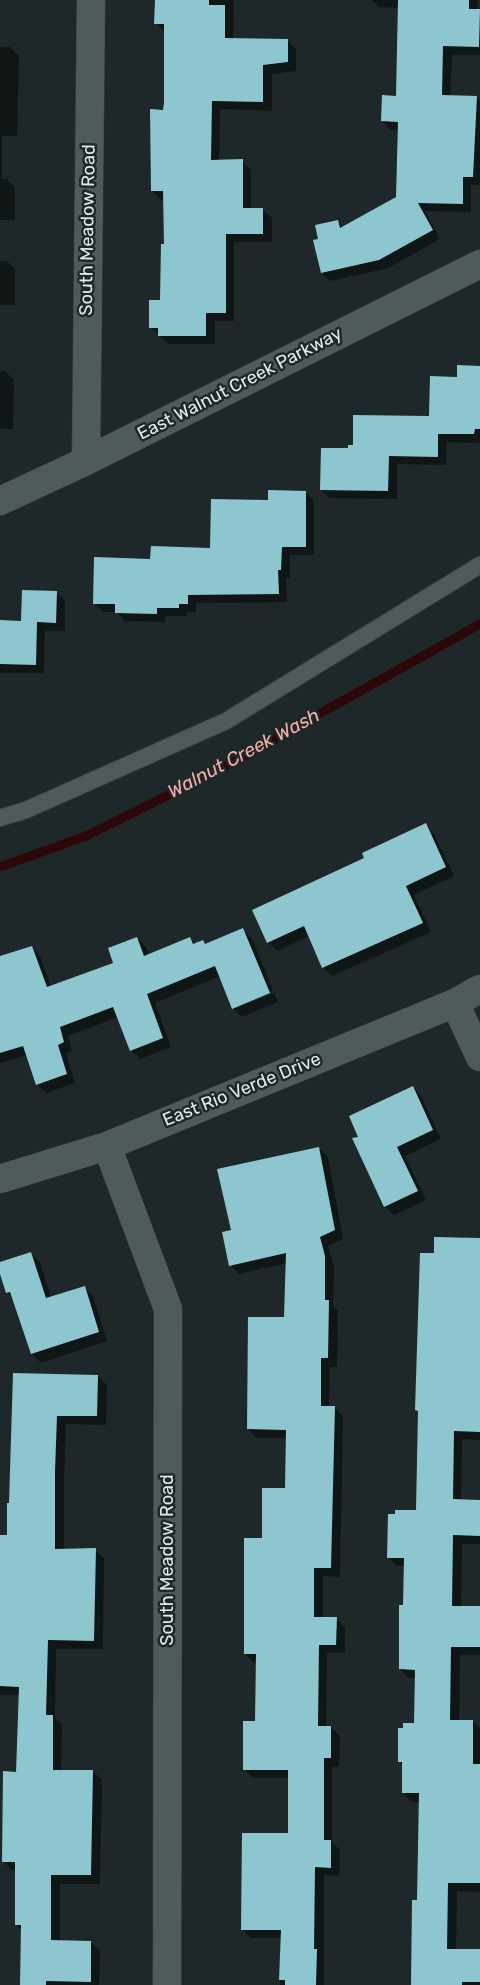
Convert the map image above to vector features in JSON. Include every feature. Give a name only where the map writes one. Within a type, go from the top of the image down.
[{"type":"street","name":"South Meadow Road","points":[[86,461],[91,0]]},
{"type":"street","name":"East Walnut Creek Parkway","points":[[0,501],[86,461],[480,264]]},
{"type":"street","name":"East Rio Verde Drive","points":[[0,1179],[107,1146],[455,1004],[480,989]]},
{"type":"street","points":[[455,1004],[480,1057]]},
{"type":"street","name":"South Meadow Road","points":[[107,1146],[168,1309],[167,1985]]},
{"type":"lane","points":[[0,818],[26,810],[226,721],[480,565]]},
{"type":"building","points":[[155,0],[209,0],[209,5],[225,5],[225,38],[288,39],[288,62],[263,65],[263,102],[212,101],[211,160],[243,159],[243,208],[263,208],[263,234],[226,234],[226,313],[206,313],[206,336],[158,336],[158,328],[149,328],[149,300],[160,300],[161,244],[164,244],[163,191],[151,191],[150,109],[163,110],[164,103],[164,24],[154,24]]},
{"type":"building","points":[[398,0],[469,0],[469,9],[480,9],[479,47],[443,46],[442,95],[477,96],[473,177],[463,177],[463,204],[418,203],[433,230],[379,260],[321,273],[313,240],[318,239],[315,225],[338,220],[340,228],[396,197],[398,122],[381,121],[382,95],[396,96]]},
{"type":"building","points":[[457,365],[480,366],[480,429],[475,429],[474,434],[438,434],[438,457],[389,456],[388,491],[320,490],[321,448],[348,448],[348,445],[353,445],[353,415],[429,416],[430,376],[457,377]]},
{"type":"building","points":[[268,490],[306,491],[306,547],[282,547],[281,570],[278,570],[279,594],[188,595],[188,604],[179,604],[179,608],[157,608],[157,614],[115,613],[115,604],[93,604],[94,557],[150,559],[151,546],[210,548],[211,499],[268,500]]},
{"type":"building","points":[[22,590],[57,591],[56,623],[37,622],[36,665],[0,664],[0,620],[21,621]]},
{"type":"building","points":[[426,823],[446,867],[406,886],[423,923],[322,968],[304,926],[267,943],[252,910],[364,858],[362,853]]},
{"type":"building","points":[[243,928],[270,993],[232,1009],[215,966],[147,994],[163,1038],[130,1051],[113,1007],[60,1027],[64,1042],[58,1045],[67,1074],[36,1085],[23,1046],[0,1053],[0,956],[32,946],[47,987],[113,963],[108,948],[137,937],[144,956],[190,937],[193,944],[203,940],[205,944]]},
{"type":"building","points":[[413,1086],[433,1130],[397,1147],[418,1191],[384,1207],[352,1138],[358,1137],[349,1116]]},
{"type":"building","points":[[319,1147],[335,1230],[320,1237],[325,1256],[325,1300],[329,1300],[328,1358],[321,1358],[321,1406],[335,1406],[331,1568],[314,1568],[314,1617],[337,1617],[336,1645],[319,1645],[318,1726],[331,1726],[331,1758],[324,1758],[324,1840],[331,1840],[331,1868],[315,1867],[314,1949],[317,1949],[316,1985],[285,1985],[285,1980],[279,1980],[281,1930],[241,1930],[242,1833],[288,1833],[288,1770],[243,1770],[243,1721],[255,1721],[256,1654],[244,1654],[244,1538],[262,1538],[262,1488],[285,1488],[286,1430],[247,1429],[248,1317],[284,1317],[286,1253],[229,1266],[222,1232],[231,1230],[217,1169]]},
{"type":"building","points":[[434,1237],[480,1238],[480,1432],[454,1431],[453,1499],[480,1500],[480,1536],[453,1535],[452,1606],[480,1606],[480,1647],[451,1647],[450,1720],[473,1720],[473,1764],[480,1764],[480,1883],[448,1883],[447,1949],[480,1949],[480,1982],[462,1982],[462,1985],[411,1985],[412,1900],[417,1900],[419,1793],[402,1793],[402,1762],[398,1762],[398,1728],[403,1728],[403,1723],[414,1723],[415,1670],[399,1669],[399,1605],[403,1605],[404,1558],[387,1558],[388,1514],[395,1514],[395,1510],[416,1510],[418,1411],[415,1410],[420,1253],[434,1253]]},
{"type":"building","points":[[31,1252],[46,1298],[85,1286],[99,1332],[31,1354],[10,1292],[6,1293],[0,1274],[0,1262]]},
{"type":"building","points":[[13,1373],[98,1375],[97,1416],[57,1416],[55,1471],[55,1549],[96,1548],[94,1641],[48,1640],[46,1715],[53,1715],[53,1770],[93,1770],[91,1875],[51,1875],[51,1940],[91,1941],[91,1982],[46,1981],[46,1985],[20,1985],[21,1925],[15,1925],[15,1862],[2,1862],[3,1771],[16,1772],[19,1687],[0,1686],[0,1535],[7,1535]]},
{"type":"waterway","name":"Walnut Creek Wash","points":[[0,867],[86,836],[221,769],[480,624]]}]
